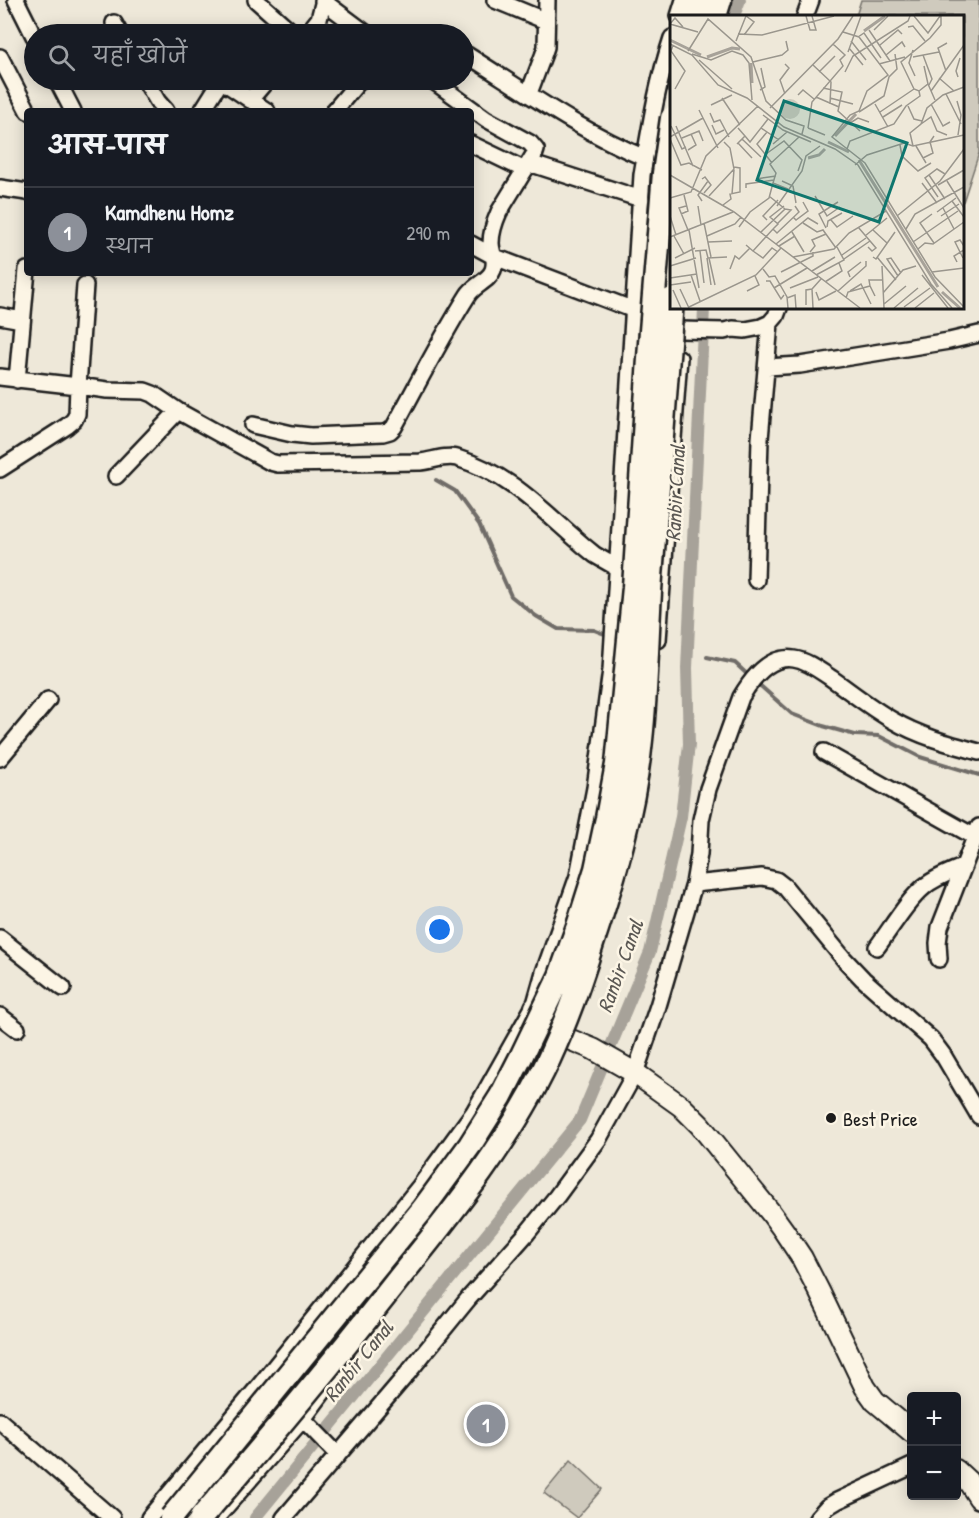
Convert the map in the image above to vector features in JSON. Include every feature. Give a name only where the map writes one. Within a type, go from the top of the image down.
[{"type":"highway","points":[[694,15],[699,0]]},
{"type":"highway","points":[[715,15],[720,0]]},
{"type":"highway","points":[[171,1518],[423,1209],[471,1145],[501,1096],[521,1057],[560,976],[578,926],[596,869],[617,764],[634,587],[664,173],[670,132]]},
{"type":"highway","points":[[201,1518],[290,1414],[452,1212],[525,1103],[549,1060],[574,997],[616,868],[627,823],[641,743],[671,309]]},
{"type":"main road","points":[[535,1004],[538,1022],[544,1029],[593,1049],[630,1070],[681,1106],[700,1125],[771,1213],[812,1275],[865,1387],[875,1401],[907,1428]]},
{"type":"main road","points":[[961,1474],[979,1498]]},
{"type":"street","points":[[16,0],[28,24]]},
{"type":"street","points":[[256,0],[283,24]]},
{"type":"street","points":[[316,24],[319,20],[324,0],[354,24]]},
{"type":"street","points":[[495,0],[546,21]]},
{"type":"street","points":[[529,93],[546,46],[547,0]]},
{"type":"street","points":[[679,15],[684,0]]},
{"type":"street","points":[[725,15],[730,0]]},
{"type":"street","points":[[805,15],[810,0]]},
{"type":"street","points":[[149,1518],[260,1385],[420,1186],[474,1112],[535,1004],[578,876],[596,789],[611,670],[616,567],[623,496],[645,158],[653,107],[670,44]]},
{"type":"street","points":[[474,59],[568,119],[645,158]]},
{"type":"street","points":[[1,61],[26,108]]},
{"type":"street","points":[[62,90],[71,108]]},
{"type":"street","points":[[151,90],[163,108]]},
{"type":"street","points":[[204,108],[215,90]]},
{"type":"street","points":[[236,90],[262,108]]},
{"type":"street","points":[[250,100],[258,90]]},
{"type":"street","points":[[336,108],[350,90]]},
{"type":"street","points":[[446,90],[471,108]]},
{"type":"street","points":[[253,425],[311,436],[383,433],[394,427],[469,293],[492,274],[495,257],[491,240],[496,220],[536,153],[534,146],[474,110]]},
{"type":"street","points":[[474,145],[527,167],[641,199]]},
{"type":"street","points":[[0,188],[24,192]]},
{"type":"street","points":[[474,246],[495,257],[634,310]]},
{"type":"street","points":[[17,380],[26,276]]},
{"type":"street","points":[[0,469],[67,426],[77,414],[85,285]]},
{"type":"street","points":[[216,1518],[305,1422],[362,1340],[450,1232],[530,1113],[568,1038],[621,886],[646,765],[657,661],[685,322],[745,330],[770,323],[779,309]]},
{"type":"street","points":[[0,316],[22,320]]},
{"type":"street","points":[[756,580],[760,439],[770,323]]},
{"type":"street","points":[[767,367],[939,343],[979,334]]},
{"type":"street","points":[[0,377],[117,391],[145,391],[263,459],[278,464],[424,462],[449,456],[456,458],[484,469],[519,489],[584,546],[616,567]]},
{"type":"street","points":[[116,476],[178,411]]},
{"type":"street","points":[[284,1518],[335,1451],[527,1233],[598,1140],[658,1006],[694,884],[701,820],[712,774],[741,697],[749,683],[762,669],[776,661],[786,658],[796,659],[817,669],[880,713],[905,727],[979,752]]},
{"type":"street","points":[[0,758],[48,700]]},
{"type":"street","points":[[824,752],[977,832],[940,927],[939,959]]},
{"type":"street","points":[[877,947],[911,900],[925,886],[964,866]]},
{"type":"street","points":[[694,884],[762,877],[776,880],[785,887],[863,979],[931,1039],[979,1116]]},
{"type":"street","points":[[0,938],[63,988]]},
{"type":"street","points":[[0,1016],[17,1029]]},
{"type":"street","points":[[0,1421],[112,1518]]},
{"type":"street","points":[[305,1422],[335,1451]]},
{"type":"street","points":[[817,1518],[827,1507],[837,1501],[907,1468]]},
{"type":"shaded area","points":[[861,0],[979,0],[979,153],[964,199],[964,15],[856,15]]},
{"type":"shaded area","points":[[571,1460],[602,1489],[577,1518],[544,1493]]},
{"type":"waterway","name":"Ranbir Canal","points":[[734,15],[740,0]]},
{"type":"waterway","name":"Ranbir Canal","points":[[255,1518],[580,1120],[650,952],[681,817],[689,744],[687,668],[704,309]]},
{"type":"waterway","points":[[436,480],[455,491],[479,524],[511,596],[536,616],[558,629],[594,630],[607,635]]},
{"type":"waterway","points":[[707,657],[735,663],[749,676]]},
{"type":"waterway","points":[[755,681],[792,714],[855,735],[879,736],[920,757],[979,775]]},
{"type":"place","name":"Best Price","points":[[831,1118]]},
{"type":"place","name":"Kamdhenu Homz","points":[[486,1424]]}]
